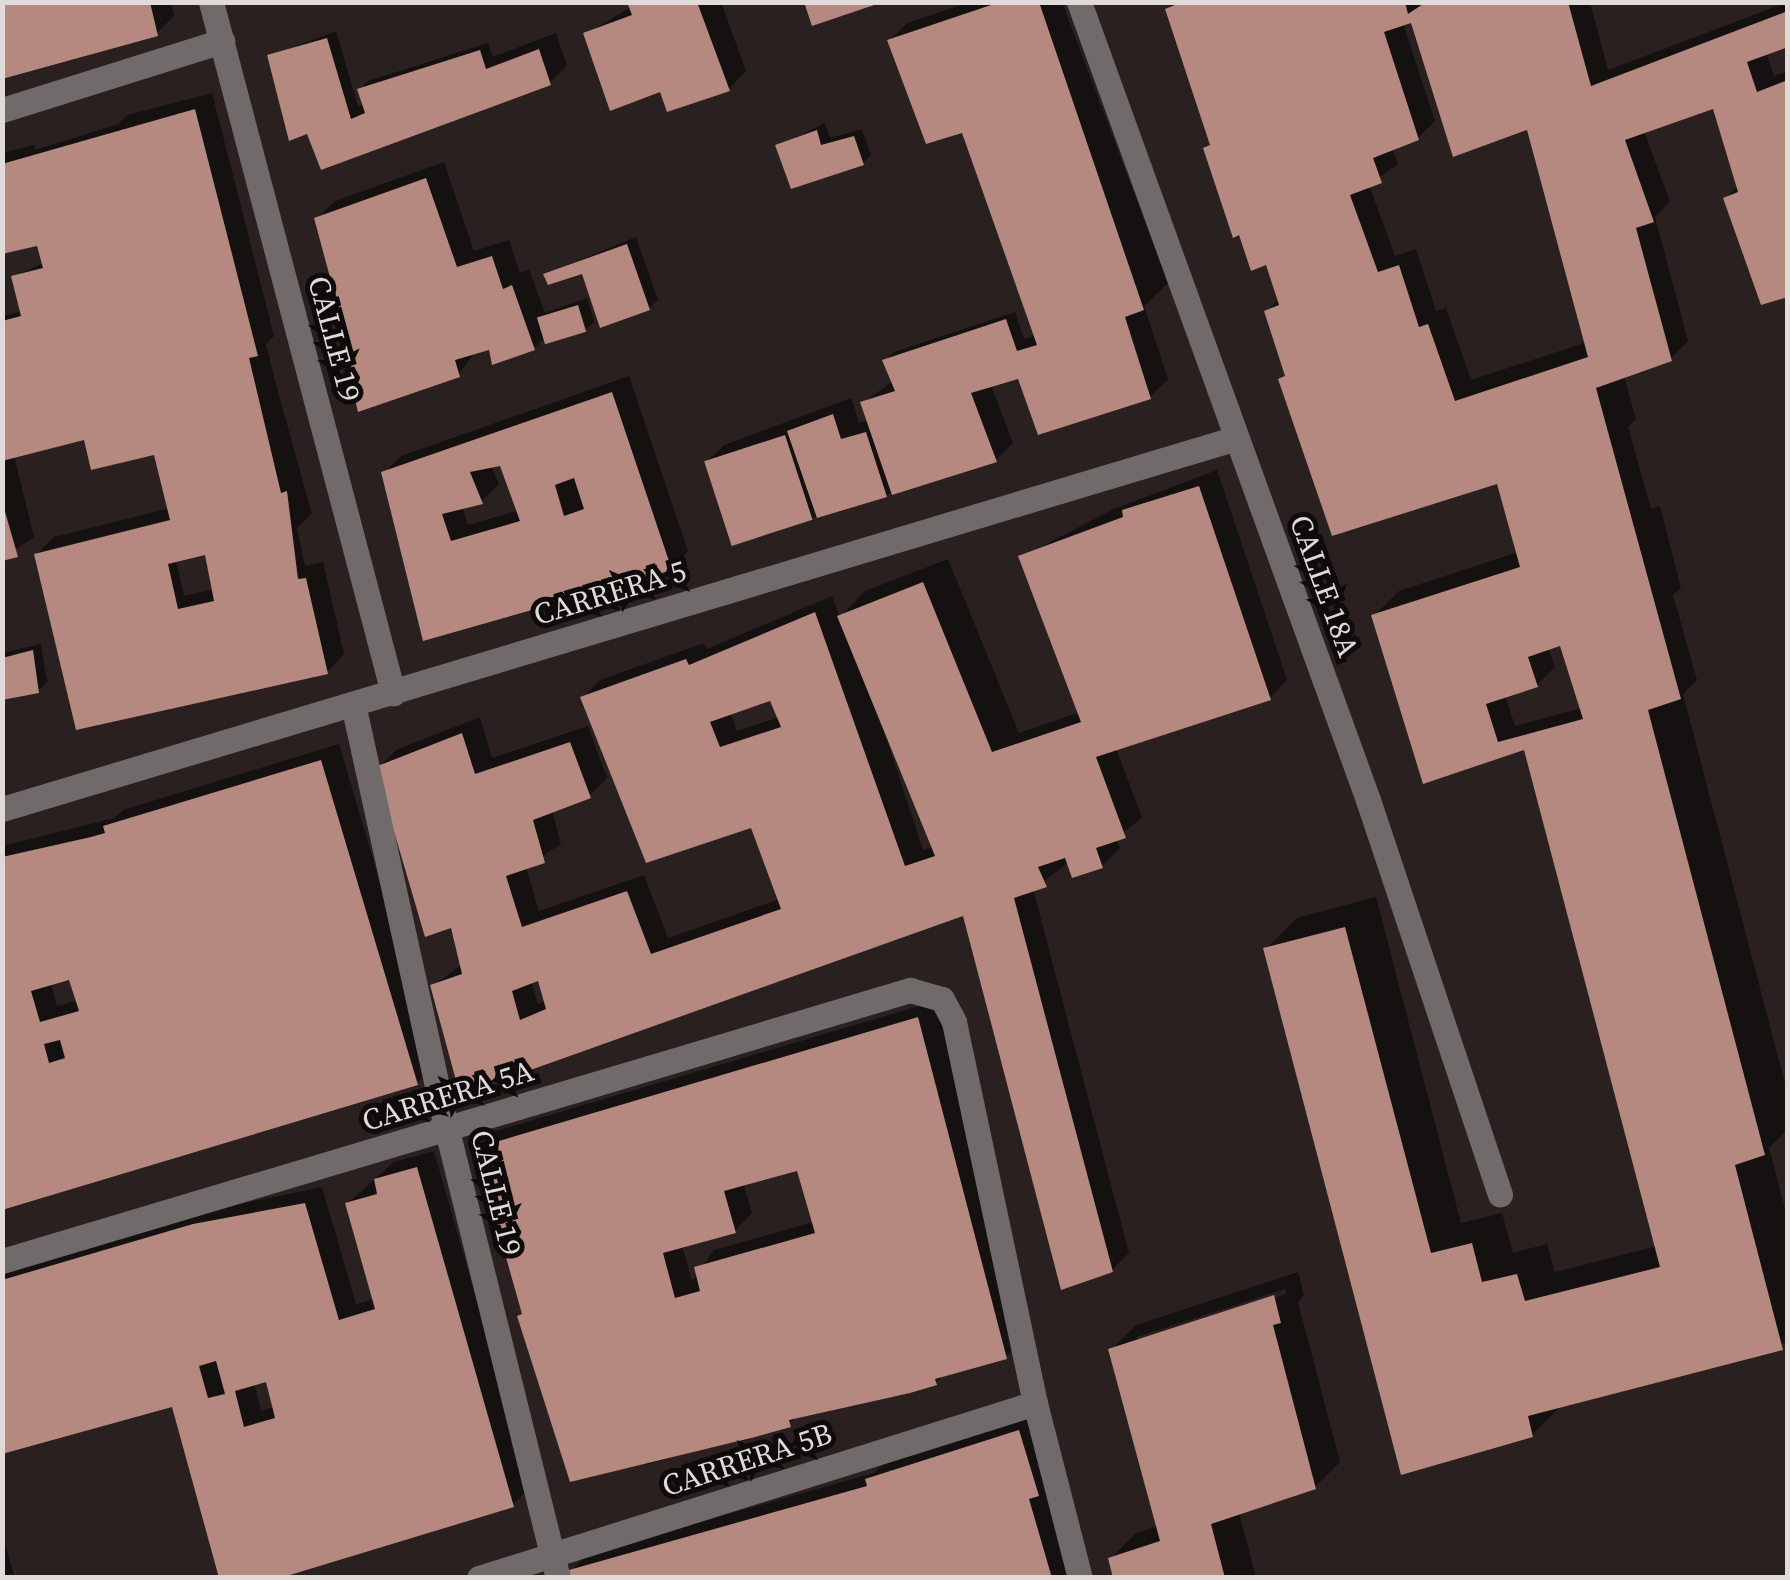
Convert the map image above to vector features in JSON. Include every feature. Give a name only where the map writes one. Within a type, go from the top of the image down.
[{"type":"street","name":"CALLE 19","points":[[211,2],[392,693]]},
{"type":"street","name":"CALLE 18A","points":[[1079,2],[1368,800],[1500,1194]]},
{"type":"street","points":[[2,110],[222,41]]},
{"type":"street","name":"CARRERA 5","points":[[2,809],[1236,438]]},
{"type":"street","name":"CALLE 19","points":[[353,704],[447,1130],[555,1567]]},
{"type":"street","name":"CARRERA 5A","points":[[2,1261],[910,990],[942,999],[954,1022],[1035,1403]]},
{"type":"street","points":[[1035,1403],[1080,1578]]},
{"type":"street","name":"CARRERA 5B","points":[[478,1578],[555,1567],[1035,1403]]},
{"type":"building","points":[[2,2],[150,2],[158,36],[2,79]]},
{"type":"building","points":[[627,2],[697,2],[730,91],[667,112],[660,92],[610,111],[583,33],[632,15]]},
{"type":"building","points":[[804,2],[880,2],[880,3],[812,26]]},
{"type":"building","points":[[1000,2],[1039,2],[1144,310],[1125,317],[1151,399],[1038,435],[1018,379],[971,393],[997,462],[892,495],[860,402],[895,391],[882,360],[1006,319],[1017,351],[1037,345],[962,133],[926,144],[887,40]]},
{"type":"building","points":[[1182,2],[1405,2],[1408,14],[1426,2],[1568,2],[1591,86],[1788,11],[1788,47],[1747,62],[1757,92],[1788,80],[1788,297],[1761,305],[1723,198],[1738,192],[1713,109],[1625,140],[1654,222],[1636,228],[1672,361],[1596,388],[1681,699],[1648,710],[1765,1155],[1735,1165],[1783,1350],[1528,1416],[1533,1437],[1401,1475],[1263,948],[1345,927],[1431,1253],[1472,1243],[1482,1282],[1517,1274],[1525,1301],[1660,1267],[1524,750],[1423,784],[1371,615],[1520,567],[1497,484],[1332,536],[1278,379],[1285,376],[1264,311],[1279,305],[1266,265],[1251,271],[1239,235],[1233,238],[1203,148],[1210,145],[1165,9]],"holes":[[[1411,23],[1453,157],[1527,130],[1588,357],[1455,401],[1428,324],[1419,327],[1399,265],[1378,272],[1350,195],[1382,183],[1373,158],[1419,140],[1384,32]],[[1560,646],[1583,719],[1498,742],[1486,704],[1538,687],[1528,657]]]},
{"type":"building","points":[[327,38],[351,119],[365,113],[357,89],[480,50],[486,69],[539,49],[551,85],[321,170],[307,134],[289,141],[267,55]]},
{"type":"building","points":[[195,109],[258,356],[249,358],[281,493],[287,491],[298,579],[306,578],[328,674],[76,730],[34,554],[170,520],[154,455],[91,470],[84,440],[2,461],[2,321],[21,316],[11,276],[43,268],[37,246],[2,254],[2,164]],"holes":[[[205,555],[214,601],[178,609],[168,564]]]},
{"type":"building","points":[[817,130],[821,145],[854,136],[864,165],[791,189],[775,145]]},
{"type":"building","points":[[426,178],[457,267],[492,256],[503,289],[512,285],[535,350],[492,365],[489,350],[455,360],[460,377],[358,412],[342,345],[348,344],[314,218]]},
{"type":"building","points":[[627,244],[650,310],[600,328],[582,274],[548,285],[543,274]]},
{"type":"building","points":[[578,305],[586,332],[545,344],[537,318]]},
{"type":"building","points":[[612,392],[672,570],[423,641],[381,472]],"holes":[[[500,466],[520,521],[451,541],[442,514],[483,504],[470,472]],[[574,478],[584,509],[564,516],[555,485]]]},
{"type":"building","points":[[833,414],[841,439],[866,432],[887,497],[817,518],[787,431]]},
{"type":"building","points":[[785,435],[813,520],[732,546],[704,461]]},
{"type":"building","points":[[1199,486],[1271,700],[1096,757],[1126,838],[1096,848],[1103,868],[1072,878],[1065,858],[1038,867],[1047,887],[1014,898],[1113,1272],[1061,1290],[963,916],[460,1095],[430,985],[462,974],[451,928],[425,937],[375,767],[462,733],[475,774],[570,742],[591,798],[533,820],[545,863],[506,876],[522,927],[627,891],[651,954],[781,909],[751,828],[646,863],[580,697],[686,659],[689,665],[815,612],[905,866],[935,856],[837,616],[923,582],[992,752],[1081,722],[1018,556],[1123,517],[1122,510]],"holes":[[[770,701],[781,727],[720,747],[710,722]],[[538,981],[546,1009],[520,1020],[512,991]]]},
{"type":"building","points":[[2,501],[18,557],[2,561]]},
{"type":"building","points":[[33,650],[39,693],[2,700],[2,658]]},
{"type":"building","points":[[321,760],[418,1085],[2,1210],[2,857],[105,833],[103,826]],"holes":[[[69,980],[79,1011],[40,1022],[31,991]],[[60,1040],[65,1058],[49,1063],[44,1044]]]},
{"type":"building","points":[[918,1017],[1007,1359],[935,1379],[937,1385],[910,1393],[789,1420],[791,1427],[570,1482],[517,1316],[522,1314],[475,1148]],"holes":[[[797,1171],[815,1233],[694,1267],[700,1291],[675,1298],[663,1253],[736,1233],[724,1191]]]},
{"type":"building","points":[[417,1167],[514,1507],[280,1578],[219,1578],[172,1407],[2,1454],[2,1280],[193,1224],[305,1203],[339,1320],[375,1309],[345,1203],[377,1194],[374,1179]],"holes":[[[216,1361],[225,1394],[208,1398],[199,1366]],[[266,1382],[275,1418],[244,1427],[235,1391]]]},
{"type":"building","points":[[1274,1295],[1281,1323],[1273,1325],[1316,1489],[1211,1524],[1225,1578],[1113,1578],[1108,1558],[1160,1541],[1108,1349]]},
{"type":"building","points":[[1019,1430],[1039,1496],[1029,1499],[1052,1578],[571,1578],[569,1570],[867,1486],[865,1479]]}]
